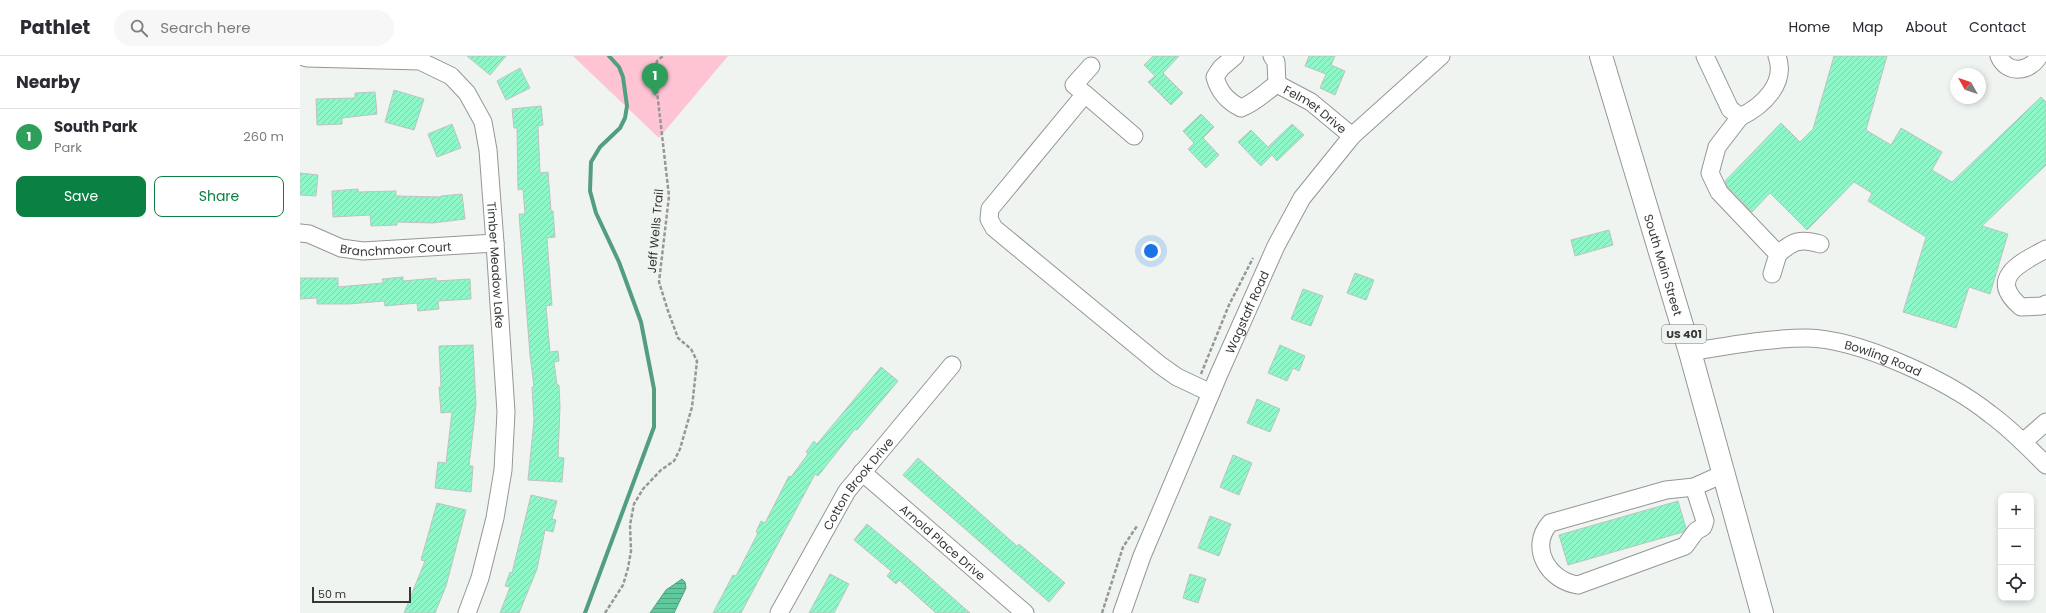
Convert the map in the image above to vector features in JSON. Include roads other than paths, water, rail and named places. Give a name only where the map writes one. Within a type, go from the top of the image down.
[{"type":"highway","name":"South Main Street","points":[[1601,56],[1690,352],[1762,613]]},
{"type":"street","name":"Timber Meadow Lake","points":[[301,56],[307,58],[420,61],[451,76],[467,93],[483,122],[488,150],[506,412],[503,470],[495,518],[480,578],[466,613]]},
{"type":"street","name":"Felmet Drive","points":[[1235,56],[1221,68],[1215,77],[1218,89],[1232,103],[1241,108],[1252,104],[1277,84]]},
{"type":"street","name":"Felmet Drive","points":[[1272,56],[1276,62],[1277,84]]},
{"type":"street","name":"Wagstaff Road","points":[[1122,613],[1142,556],[1211,393],[1276,246],[1302,198],[1352,136],[1441,56]]},
{"type":"street","points":[[1705,56],[1730,109],[1740,117]]},
{"type":"street","points":[[1777,56],[1780,64],[1779,80],[1767,97],[1751,112],[1740,117],[1717,147],[1710,173],[1718,192],[1778,254]]},
{"type":"street","points":[[1999,56],[2005,64],[2017,70],[2030,67],[2041,58]]},
{"type":"street","points":[[1091,66],[1074,85],[1134,136]]},
{"type":"street","name":"Felmet Drive","points":[[1277,84],[1311,102],[1352,136]]},
{"type":"street","points":[[1085,94],[990,209],[990,219],[994,228],[1160,365],[1177,377],[1211,393]]},
{"type":"street","name":"Branchmoor Court","points":[[300,233],[341,248],[363,251],[495,243]]},
{"type":"street","points":[[1772,274],[1778,254],[1790,244],[1806,240],[1820,244]]},
{"type":"street","points":[[2046,249],[2020,263],[2010,273],[2007,287],[2010,298],[2021,307],[2042,306],[2046,304]]},
{"type":"street","name":"Bowling Road","points":[[1690,352],[1746,344],[1808,338],[1847,344],[1893,360],[1940,382],[1990,413],[2023,442],[2046,465]]},
{"type":"street","name":"Cotton Brook Drive","points":[[779,613],[836,509],[862,472],[952,365]]},
{"type":"street","points":[[2023,442],[2046,422]]},
{"type":"street","name":"Arnold Place Drive","points":[[862,472],[1025,613]]},
{"type":"street","points":[[1694,487],[1705,521],[1704,527],[1696,531],[1685,546],[1578,585],[1567,584],[1547,567],[1542,554],[1541,540],[1544,529],[1550,523],[1669,490],[1694,487],[1723,474]]},
{"type":"waterway","points":[[585,613],[654,427],[654,389],[641,322],[619,262],[596,213],[590,191],[591,162],[600,147],[620,128],[625,118],[627,106],[623,77],[619,67],[609,56]]},
{"type":"place","name":"South Park","points":[[655,96]]}]
